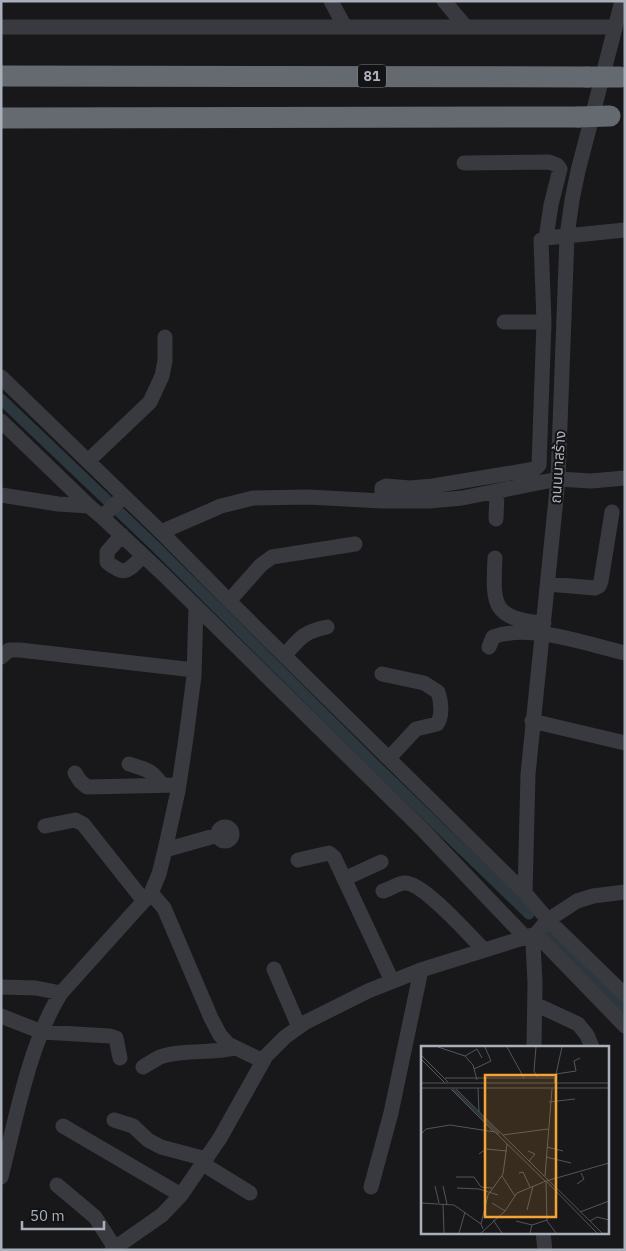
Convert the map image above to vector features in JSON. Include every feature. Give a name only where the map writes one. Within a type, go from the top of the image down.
[{"type":"highway","name":"81","points":[[1,76],[622,77]]},
{"type":"highway","points":[[1,118],[617,116]]},
{"type":"street","points":[[331,1],[345,27]]},
{"type":"street","points":[[444,1],[466,27]]},
{"type":"street","name":"ถนนนาสร้าง","points":[[525,893],[528,774],[532,721],[558,479],[567,236],[578,171],[622,1]]},
{"type":"street","points":[[1,27],[615,27]]},
{"type":"street","points":[[464,163],[549,162],[557,165],[560,169],[551,205],[546,238]]},
{"type":"street","points":[[382,501],[382,488],[386,486],[410,488],[433,486],[530,470],[535,469],[539,465],[544,322],[540,242],[546,238],[625,230]]},
{"type":"street","points":[[504,322],[544,322]]},
{"type":"street","points":[[88,461],[150,402],[162,376],[165,361],[165,337]]},
{"type":"street","points":[[1,378],[88,461],[121,499],[161,532],[525,893],[548,920],[625,995]]},
{"type":"street","points":[[1,421],[89,506],[105,515],[143,556],[625,1026]]},
{"type":"street","points":[[161,532],[221,506],[253,498],[308,497],[382,501],[429,501],[497,491],[558,479],[591,481],[625,478]]},
{"type":"street","points":[[496,519],[497,491]]},
{"type":"street","points":[[1,495],[58,504],[89,506]]},
{"type":"street","points":[[105,515],[121,499]]},
{"type":"street","points":[[548,584],[595,588],[599,586],[602,581],[612,512]]},
{"type":"street","points":[[122,535],[107,552],[107,562],[122,572],[127,571],[143,556]]},
{"type":"street","points":[[229,601],[261,565],[272,557],[355,544]]},
{"type":"street","points":[[496,558],[494,592],[496,602],[501,610],[524,622],[625,653]]},
{"type":"street","points":[[1,1177],[24,1087],[42,1032],[54,1004],[61,993],[148,897],[159,874],[179,785],[194,670],[196,607]]},
{"type":"street","points":[[285,655],[301,637],[310,631],[327,627]]},
{"type":"street","points":[[489,646],[493,637],[503,633],[543,628]]},
{"type":"street","points":[[1,656],[9,650],[20,650],[194,670]]},
{"type":"street","points":[[382,674],[424,682],[438,692],[441,700],[440,720],[437,724],[416,729],[389,758]]},
{"type":"street","points":[[532,721],[625,743]]},
{"type":"street","points":[[583,733],[598,744],[625,754]]},
{"type":"street","points":[[129,764],[154,774],[162,785]]},
{"type":"street","points":[[74,773],[87,787],[179,785]]},
{"type":"street","points":[[44,826],[74,820],[83,824],[148,897],[164,908],[211,1018],[224,1040],[235,1048],[262,1061]]},
{"type":"street","points":[[165,850],[218,835]]},
{"type":"street","points":[[298,860],[329,853],[334,857],[392,981]]},
{"type":"street","points":[[344,879],[381,862]]},
{"type":"street","points":[[384,891],[404,883],[414,885],[430,896],[484,950]]},
{"type":"street","points":[[57,1186],[96,1217],[114,1249],[162,1216],[181,1195],[220,1138],[262,1061],[284,1037],[299,1027],[368,991],[392,981],[530,935],[548,920],[577,901],[593,896],[625,892]]},
{"type":"street","points":[[530,935],[534,944],[534,1046]]},
{"type":"street","points":[[274,969],[299,1027]]},
{"type":"street","points":[[371,1187],[391,1113],[421,970]]},
{"type":"street","points":[[1,987],[36,988],[61,993]]},
{"type":"street","points":[[534,1004],[578,1024],[587,1035],[592,1046]]},
{"type":"street","points":[[1,1016],[42,1032],[110,1036],[116,1038],[120,1058]]},
{"type":"street","points":[[142,1067],[160,1057],[224,1051],[235,1048]]},
{"type":"street","points":[[114,1120],[133,1126],[148,1140],[161,1147],[204,1161],[250,1193]]},
{"type":"street","points":[[63,1126],[181,1195]]},
{"type":"street","points":[[543,1234],[544,1250]]},
{"type":"waterway","points":[[1,399],[154,545],[377,767],[529,914]]},
{"type":"waterway","points":[[550,934],[625,1009]]}]
